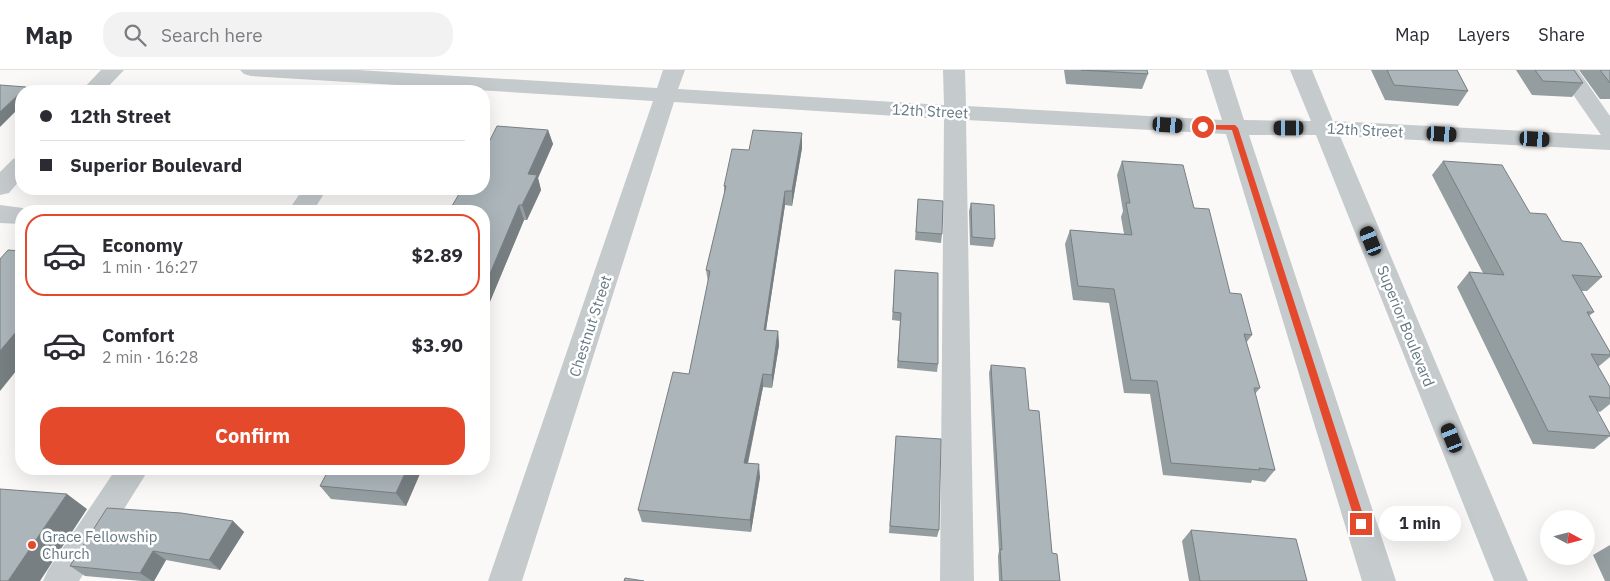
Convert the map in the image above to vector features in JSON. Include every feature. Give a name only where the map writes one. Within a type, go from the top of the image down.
[{"type":"street","points":[[98,85],[113,70]]},
{"type":"street","name":"12th Street","points":[[251,70],[479,85]]},
{"type":"street","name":"Chestnut Street","points":[[505,581],[674,70]]},
{"type":"street","points":[[954,70],[956,113],[957,581]]},
{"type":"street","points":[[1217,70],[1379,581]]},
{"type":"street","name":"Superior Boulevard","points":[[1301,70],[1511,581]]},
{"type":"street","points":[[1567,70],[1610,132]]},
{"type":"street","name":"12th Street","points":[[490,86],[1195,127],[1325,128],[1610,143]]},
{"type":"street","points":[[0,187],[15,171]]},
{"type":"street","points":[[0,214],[15,215]]},
{"type":"street","points":[[60,581],[129,475]]},
{"type":"building","points":[[1081,70],[1147,70],[1148,74]]},
{"type":"building","points":[[1387,70],[1457,70],[1468,91],[1394,85]]},
{"type":"building","points":[[1535,70],[1574,70],[1583,83],[1543,81]]},
{"type":"building","points":[[1600,70],[1610,70],[1610,83]]},
{"type":"building","points":[[0,85],[15,86],[15,98],[0,112]]},
{"type":"building","points":[[497,126],[548,130],[528,174],[537,175],[522,205],[519,205],[490,274],[490,205],[453,205],[458,195],[490,195],[490,140]]},
{"type":"building","points":[[753,130],[802,133],[792,191],[785,191],[764,330],[778,331],[772,375],[763,374],[744,463],[759,464],[750,520],[638,510],[673,372],[689,374],[710,271],[706,270],[726,186],[724,186],[732,149],[749,150]]},
{"type":"building","points":[[1122,161],[1183,165],[1194,208],[1209,209],[1230,293],[1241,294],[1252,335],[1244,334],[1260,388],[1254,388],[1275,470],[1171,463],[1157,381],[1131,380],[1114,289],[1078,286],[1070,230],[1132,235],[1126,203],[1130,203]]},
{"type":"building","points":[[1443,161],[1502,165],[1530,213],[1546,214],[1562,241],[1581,243],[1602,277],[1572,275],[1594,312],[1587,312],[1610,352],[1610,355],[1591,354],[1610,387],[1610,398],[1589,396],[1610,436],[1548,431],[1469,272],[1504,275]]},
{"type":"building","points":[[918,199],[943,201],[942,234],[916,232]]},
{"type":"building","points":[[971,203],[994,205],[995,239],[972,237]]},
{"type":"building","points":[[8,250],[15,251],[15,333],[0,351],[0,259]]},
{"type":"building","points":[[895,270],[938,273],[938,364],[898,361],[901,313],[893,312]]},
{"type":"building","points":[[991,365],[1025,368],[1029,410],[1039,411],[1052,553],[1057,554],[1060,581],[1002,581],[1000,549],[1002,550]]},
{"type":"building","points":[[896,436],[941,439],[939,530],[890,526]]},
{"type":"building","points":[[326,475],[404,475],[396,493],[320,486]]},
{"type":"building","points":[[0,489],[67,494],[8,581],[0,581]]},
{"type":"building","points":[[107,508],[181,513],[233,521],[209,560],[153,551],[140,573],[70,566]]},
{"type":"building","points":[[1191,530],[1296,539],[1307,581],[1200,581]]},
{"type":"building","points":[[625,578],[644,581],[624,581]]},
{"type":"place","name":"Grace Fellowship Church","points":[[32,545]]},
{"type":"route","points":[[1203,127],[1235,128],[1361,524]]}]
